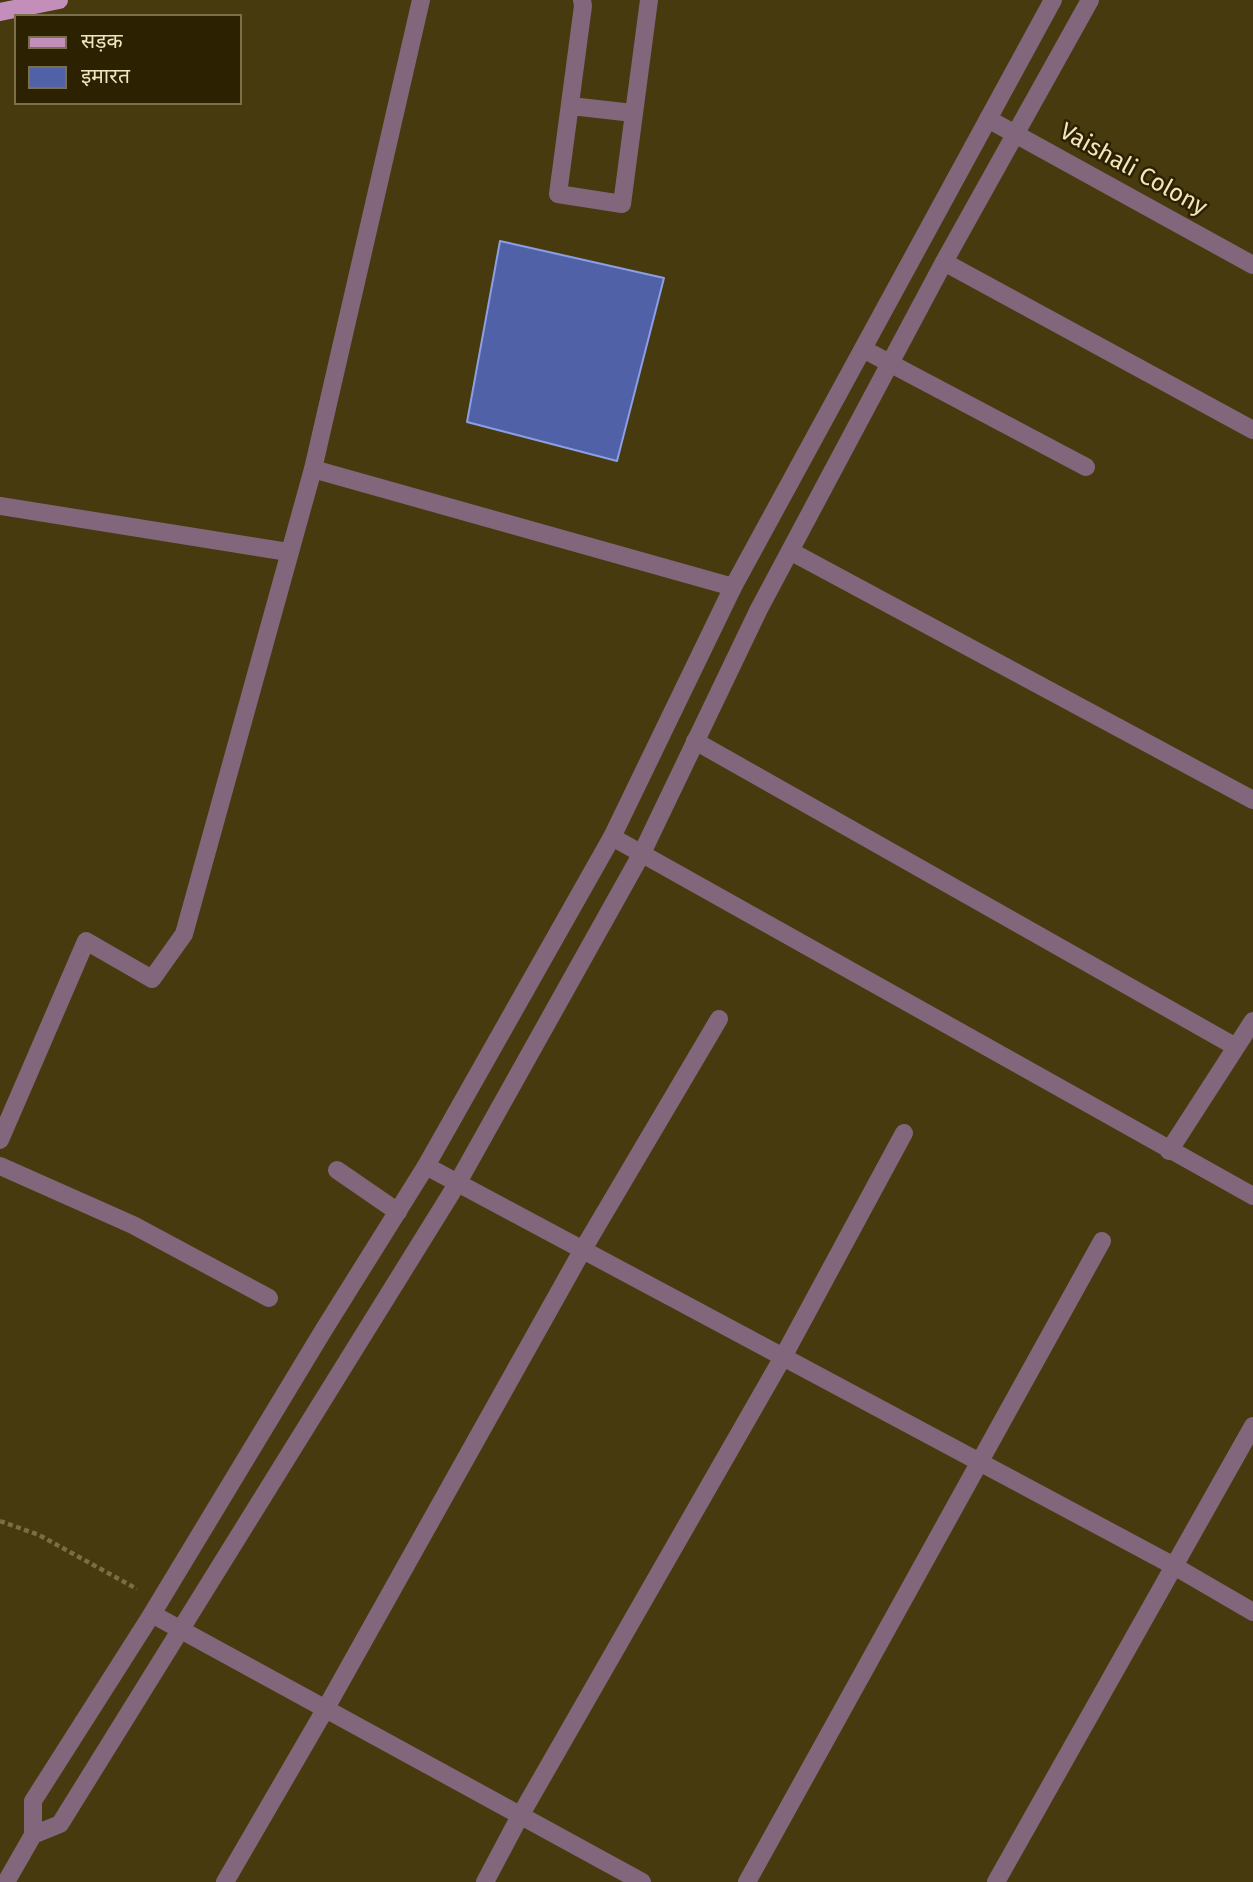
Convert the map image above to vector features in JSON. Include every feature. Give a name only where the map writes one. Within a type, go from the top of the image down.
[{"type":"main road","points":[[0,12],[59,0]]},
{"type":"street","points":[[0,1140],[86,941],[152,979],[184,934],[313,469],[421,0]]},
{"type":"street","points":[[582,0],[558,194],[622,204],[649,0]]},
{"type":"street","points":[[6,1882],[33,1835],[33,1801],[156,1607],[426,1166],[612,837],[733,587],[1053,0]]},
{"type":"street","points":[[33,1835],[60,1824],[457,1184],[642,853],[759,609],[944,262],[1090,0]]},
{"type":"street","points":[[571,106],[633,113]]},
{"type":"street","name":"Vaishali Colony","points":[[988,119],[1253,265]]},
{"type":"street","points":[[944,262],[1253,430]]},
{"type":"street","points":[[863,349],[1086,467]]},
{"type":"street","points":[[313,469],[733,587]]},
{"type":"street","points":[[0,506],[288,552]]},
{"type":"street","points":[[790,551],[1253,800]]},
{"type":"street","points":[[695,741],[1236,1047]]},
{"type":"street","points":[[612,837],[1253,1196]]},
{"type":"street","points":[[225,1882],[326,1708],[582,1251],[719,1019]]},
{"type":"street","points":[[1169,1150],[1253,1021]]},
{"type":"street","points":[[485,1882],[520,1816],[783,1357],[904,1133]]},
{"type":"street","points":[[0,1166],[133,1225],[269,1298]]},
{"type":"street","points":[[426,1166],[1174,1566],[1253,1612]]},
{"type":"street","points":[[337,1170],[398,1212]]},
{"type":"street","points":[[747,1882],[1102,1241]]},
{"type":"street","points":[[996,1882],[1253,1426]]},
{"type":"street","points":[[156,1607],[181,1629],[642,1882]]},
{"type":"path","points":[[0,1521],[39,1535],[156,1607]]},
{"type":"building","points":[[500,241],[664,278],[617,461],[467,422]]}]
